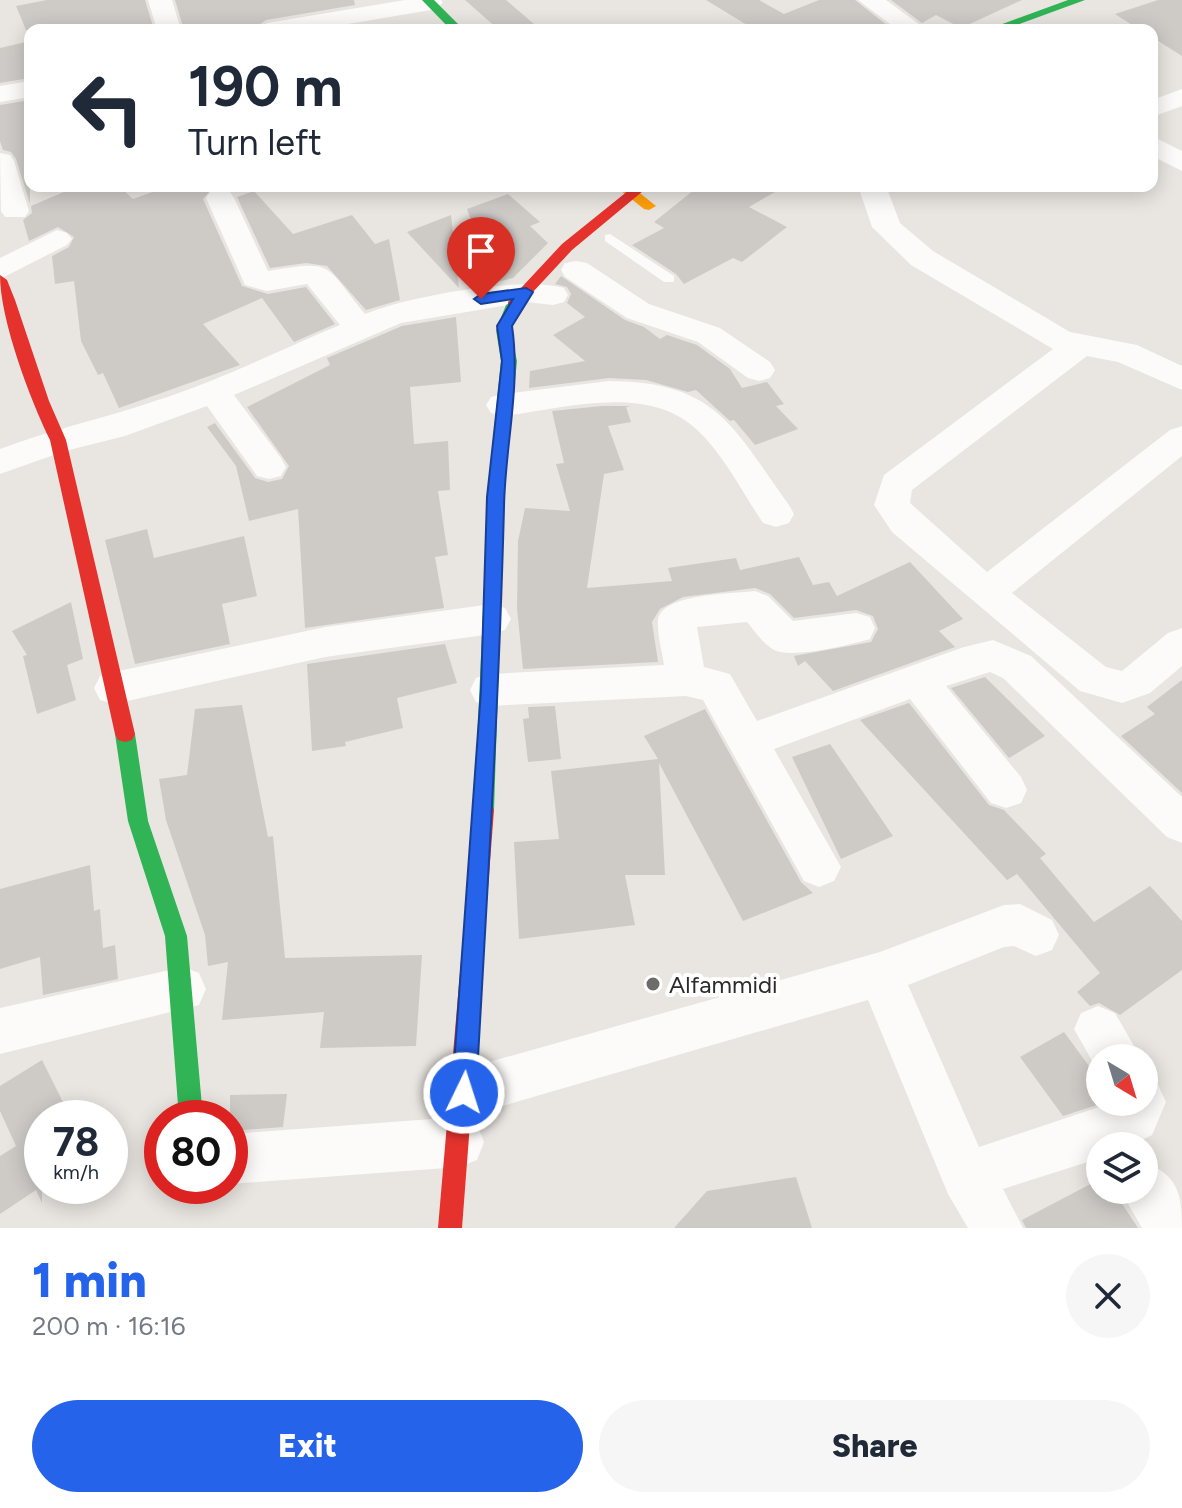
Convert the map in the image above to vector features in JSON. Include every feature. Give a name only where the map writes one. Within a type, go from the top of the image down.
[{"type":"main road","points":[[1009,24],[1079,0]]},
{"type":"main road","points":[[430,1],[452,24]]},
{"type":"main road","points":[[540,301],[628,192]]},
{"type":"main road","points":[[630,221],[631,192]]},
{"type":"main road","points":[[450,1228],[464,1093],[490,690],[494,518],[509,361],[504,343],[505,319],[540,301],[630,221],[669,192]]},
{"type":"main road","points":[[0,280],[19,324],[41,408],[58,440],[114,688],[138,821],[171,917],[183,989],[190,1100]]},
{"type":"main road","points":[[509,361],[524,347]]},
{"type":"street","points":[[160,0],[167,24]]},
{"type":"street","points":[[870,0],[906,24]]},
{"type":"street","points":[[301,24],[430,1]]},
{"type":"street","points":[[0,94],[24,90]]},
{"type":"street","points":[[1158,107],[1182,97]]},
{"type":"street","points":[[1158,128],[1182,142]]},
{"type":"street","points":[[1158,148],[1182,163]]},
{"type":"street","points":[[0,161],[15,211]]},
{"type":"street","points":[[874,192],[887,227],[922,258],[1061,341],[1078,347],[1126,353],[1182,379]]},
{"type":"street","points":[[220,198],[256,278],[267,281],[306,272],[315,273],[359,328]]},
{"type":"street","points":[[0,270],[57,239]]},
{"type":"street","points":[[585,260],[638,311],[709,335],[759,370]]},
{"type":"street","points":[[0,462],[58,440],[113,428],[214,391],[359,328],[421,308],[540,301]]},
{"type":"street","points":[[1078,347],[896,484],[892,505],[905,523],[1094,680],[1122,687],[1136,682],[1182,644]]},
{"type":"street","points":[[214,391],[269,467]]},
{"type":"street","points":[[503,405],[632,392],[682,400],[708,421],[776,514]]},
{"type":"street","points":[[986,593],[1182,438]]},
{"type":"street","points":[[686,680],[677,619],[684,614],[755,606],[785,638],[856,628]]},
{"type":"street","points":[[114,688],[325,642],[492,619]]},
{"type":"street","points":[[749,741],[920,682],[978,658],[993,656],[1010,663],[1182,824]]},
{"type":"street","points":[[490,690],[686,680],[714,684],[819,867]]},
{"type":"street","points":[[920,682],[1006,790]]},
{"type":"street","points":[[464,1093],[880,974],[1004,926],[1020,925],[1036,935]]},
{"type":"street","points":[[880,974],[966,1176],[997,1228]]},
{"type":"street","points":[[0,1031],[183,989]]},
{"type":"street","points":[[966,1176],[1120,1127]]},
{"type":"street","points":[[248,1158],[459,1142]]},
{"type":"street","points":[[1156,1204],[1173,1228]]},
{"type":"lane","points":[[630,221],[669,279]]},
{"type":"building","points":[[47,0],[145,0],[152,24],[24,25],[16,6]]},
{"type":"building","points":[[175,0],[354,0],[355,5],[266,20],[260,24],[182,24]]},
{"type":"building","points":[[465,0],[506,0],[534,24],[492,24]]},
{"type":"building","points":[[706,0],[759,0],[784,14],[819,0],[855,0],[885,24],[745,24]]},
{"type":"building","points":[[891,0],[1022,0],[970,24],[953,24],[936,15],[922,23]]},
{"type":"building","points":[[1158,0],[1182,0],[1182,56],[1158,41],[1158,24],[1131,24],[1115,14]]},
{"type":"building","points":[[24,42],[24,79],[0,83],[0,48]]},
{"type":"building","points":[[24,101],[24,185],[16,159],[11,152],[3,150],[0,141],[0,105]]},
{"type":"building","points":[[64,192],[125,192],[133,199],[152,192],[209,192],[203,199],[242,286],[268,294],[306,287],[335,324],[294,342],[262,298],[203,324],[240,365],[119,408],[103,373],[98,375],[81,341],[74,281],[55,284],[52,256],[69,247],[74,237],[58,227],[29,241],[23,220],[32,213],[31,206]]},
{"type":"building","points":[[255,192],[293,234],[352,215],[375,244],[389,239],[400,300],[366,310],[327,266],[306,263],[270,268],[237,197]]},
{"type":"building","points":[[692,192],[775,192],[749,207],[787,227],[742,262],[733,258],[684,284],[676,274],[632,245],[664,228],[654,222]]},
{"type":"building","points":[[508,194],[540,222],[530,226],[548,243],[513,278],[493,283],[467,209]]},
{"type":"building","points":[[451,215],[459,288],[407,232]]},
{"type":"building","points":[[561,276],[625,320],[644,327],[660,339],[667,335],[697,345],[730,369],[742,388],[767,382],[784,404],[776,406],[798,429],[755,445],[734,420],[730,421],[696,390],[688,392],[646,380],[609,378],[529,388],[530,371],[585,361],[553,335],[585,317],[567,303],[571,294],[567,287],[555,284]]},
{"type":"building","points":[[456,317],[461,382],[410,387],[414,444],[448,441],[450,490],[438,491],[448,555],[435,557],[444,608],[305,628],[298,509],[249,521],[236,466],[207,427],[215,423],[255,478],[268,482],[282,479],[289,466],[247,407],[330,365],[327,358],[402,326]]},
{"type":"building","points":[[631,406],[626,407],[631,422],[608,426],[624,470],[604,474],[587,588],[672,581],[668,568],[736,558],[740,570],[799,557],[813,585],[829,582],[837,596],[910,562],[963,619],[939,631],[955,647],[833,691],[805,661],[798,666],[794,656],[871,642],[878,629],[873,616],[856,610],[794,618],[770,594],[755,588],[683,597],[660,609],[652,622],[658,662],[523,669],[517,608],[518,541],[525,508],[570,511],[556,464],[564,463],[552,411]]},
{"type":"building","points":[[147,529],[154,558],[244,536],[257,596],[222,604],[230,644],[135,664],[105,540]]},
{"type":"building","points":[[71,602],[83,659],[67,665],[76,700],[37,714],[23,656],[27,655],[12,631]]},
{"type":"building","points":[[445,644],[457,683],[397,698],[403,728],[345,742],[346,746],[312,751],[307,664]]},
{"type":"building","points":[[985,677],[1045,736],[1009,758],[951,688]]},
{"type":"building","points":[[1182,680],[1182,793],[1121,736],[1155,714],[1147,707]]},
{"type":"building","points":[[909,703],[989,805],[1004,810],[1046,854],[1040,858],[1094,922],[1150,886],[1182,921],[1182,970],[1120,1015],[1099,1003],[1090,1006],[1077,992],[1100,973],[1017,874],[1007,880],[860,720]]},
{"type":"building","points":[[242,705],[268,837],[273,836],[285,958],[422,955],[416,1046],[320,1048],[324,1012],[222,1020],[228,962],[208,966],[205,935],[166,820],[159,779],[187,775],[195,709]]},
{"type":"building","points":[[555,706],[561,759],[528,762],[523,719],[529,718],[528,707]]},
{"type":"building","points":[[705,709],[801,882],[813,893],[743,921],[659,763],[665,875],[625,875],[635,925],[519,939],[514,842],[559,839],[551,771],[658,759],[644,736]]},
{"type":"building","points":[[830,744],[893,836],[841,859],[792,757]]},
{"type":"building","points":[[90,865],[94,911],[100,909],[103,948],[115,945],[118,979],[43,995],[40,957],[0,969],[0,889]]},
{"type":"building","points":[[1064,1032],[1086,1062],[1086,1109],[1063,1116],[1020,1057]]},
{"type":"building","points":[[42,1060],[62,1100],[24,1100],[24,1198],[0,1214],[0,1156],[16,1146],[0,1111],[0,1086]]},
{"type":"building","points":[[287,1094],[283,1127],[248,1130],[248,1100],[230,1100],[230,1095]]},
{"type":"building","points":[[796,1177],[812,1228],[674,1228],[707,1191]]},
{"type":"building","points":[[1086,1186],[1086,1204],[1122,1204],[1138,1228],[1026,1228],[1022,1220]]},
{"type":"traffic: fast","points":[[428,0],[452,24]]},
{"type":"traffic: fast","points":[[1009,24],[1079,0]]},
{"type":"traffic: fast","points":[[484,810],[497,479],[509,361],[503,330],[513,305]]},
{"type":"traffic: fast","points":[[125,734],[138,821],[176,936],[190,1100]]},
{"type":"traffic: slow","points":[[630,192],[649,206]]},
{"type":"traffic: jam","points":[[513,305],[567,247],[635,192]]},
{"type":"traffic: jam","points":[[0,280],[41,401],[58,440],[125,734]]},
{"type":"traffic: jam","points":[[450,1228],[484,810]]},
{"type":"place","name":"Alfammidi","points":[[653,984]]},
{"type":"route","points":[[464,1093],[490,690],[495,497],[509,361],[504,343],[504,326],[505,319],[526,292],[481,299]]}]
